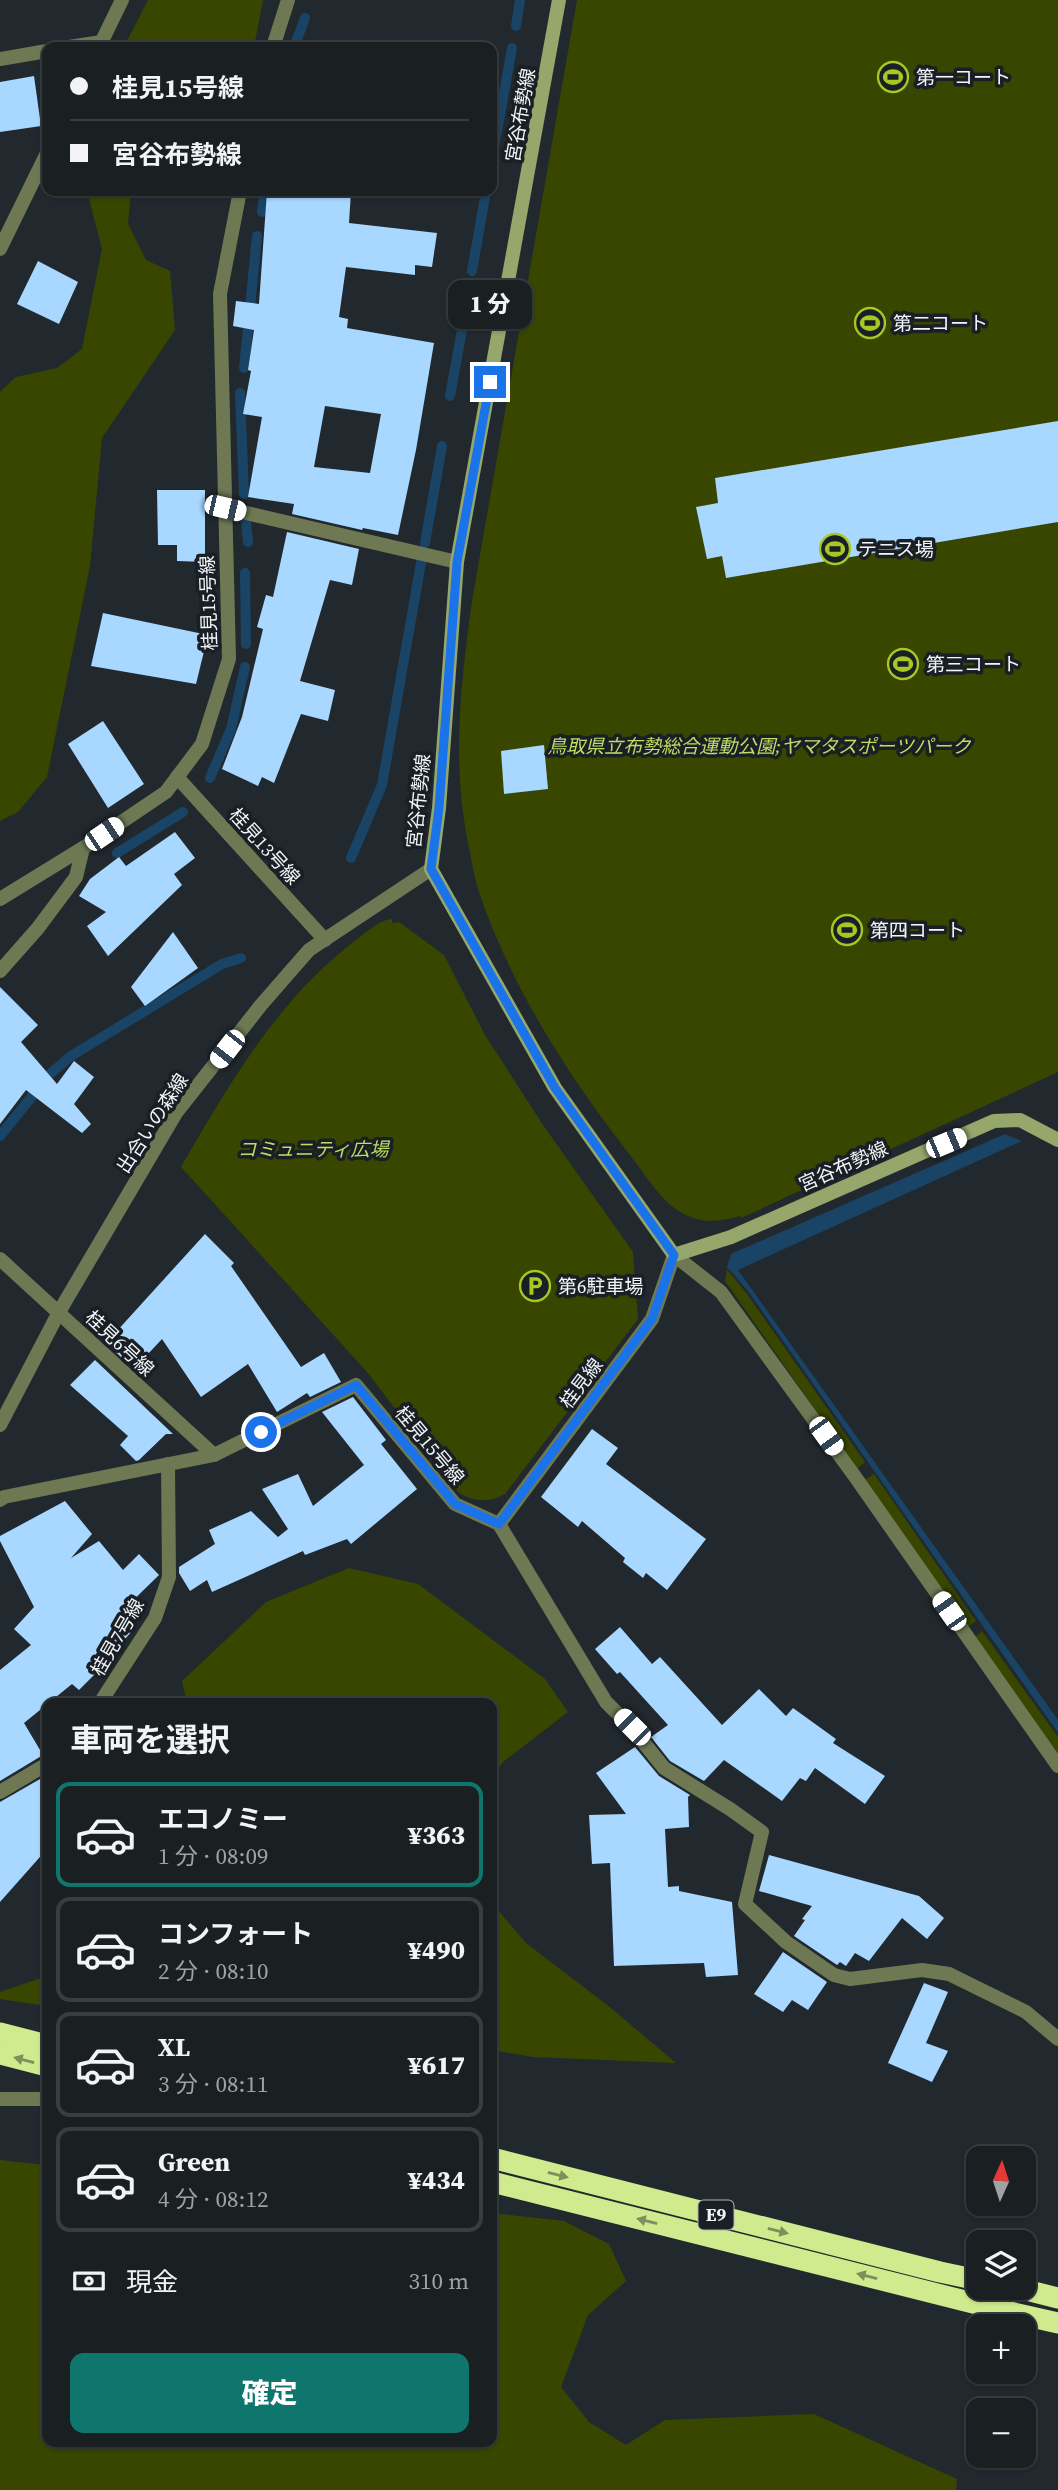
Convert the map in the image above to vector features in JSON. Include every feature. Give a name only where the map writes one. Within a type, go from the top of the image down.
[{"type":"highway","points":[[0,2033],[42,2044]]},
{"type":"highway","points":[[0,2054],[42,2065]]},
{"type":"highway","name":"E9","points":[[497,2159],[966,2277]]},
{"type":"highway","name":"E9","points":[[497,2183],[1058,2323]]},
{"type":"highway","points":[[1036,2292],[1058,2298]]},
{"type":"street","points":[[102,42],[122,0]]},
{"type":"street","points":[[275,42],[288,0]]},
{"type":"street","name":"宮谷布勢線","points":[[559,0],[457,562],[439,808],[431,869],[555,1088],[674,1255],[731,1237],[995,1121],[1020,1120],[1058,1140]]},
{"type":"street","points":[[0,59],[42,52]]},
{"type":"street","points":[[1,244],[42,163]]},
{"type":"street","name":"桂見15号線","points":[[0,899],[83,848],[166,792],[202,744],[229,659],[220,294],[239,196]]},
{"type":"street","points":[[225,508],[457,562]]},
{"type":"street","name":"桂見13号線","points":[[177,777],[325,940]]},
{"type":"street","points":[[0,971],[38,928],[75,877],[83,848]]},
{"type":"street","name":"出合いの森線","points":[[0,1425],[59,1312],[176,1113],[309,950],[431,869]]},
{"type":"street","points":[[674,1255],[721,1292],[856,1478],[1058,1766]]},
{"type":"street","name":"桂見線","points":[[499,1524],[652,1319],[674,1255]]},
{"type":"street","name":"桂見6号線","points":[[0,1259],[214,1455]]},
{"type":"street","name":"桂見15号線","points":[[0,1500],[4,1497],[214,1455],[356,1385],[455,1504],[499,1524]]},
{"type":"street","name":"桂見7号線","points":[[103,1698],[155,1618],[169,1577],[168,1464]]},
{"type":"street","points":[[499,1524],[606,1702],[632,1727],[664,1768],[762,1832],[745,1904],[786,1942],[834,1975],[850,1979],[922,1970],[949,1974],[1026,2012],[1058,2039]]},
{"type":"street","points":[[0,1792],[42,1767]]},
{"type":"street","points":[[0,2099],[42,2099]]},
{"type":"green space","points":[[148,0],[263,0],[255,42],[127,42]]},
{"type":"green space","name":"鳥取県立布勢総合運動公園;ヤマタスポーツパーク","points":[[577,0],[1058,0],[1058,1072],[741,1218],[701,1220],[688,1216],[671,1205],[649,1181],[585,1095],[544,1031],[493,930],[476,881],[462,808],[460,720],[472,601]]},
{"type":"green space","points":[[88,196],[131,196],[128,224],[146,260],[170,271],[175,330],[102,438],[90,566],[47,777],[18,812],[0,821],[0,392],[16,377],[57,368],[82,349],[102,249]]},
{"type":"green space","name":"コミュニティ広場","points":[[392,919],[392,923],[399,922],[444,955],[485,1035],[543,1125],[633,1252],[638,1319],[505,1494],[493,1499],[477,1500],[459,1493],[368,1373],[181,1167],[237,1074],[279,1016],[328,964],[373,927]]},
{"type":"green space","points":[[727,1269],[865,1462],[857,1469],[725,1281]]},
{"type":"green space","points":[[874,1474],[976,1621],[968,1627],[864,1480]]},
{"type":"green space","points":[[349,1568],[418,1584],[545,1679],[568,1712],[503,1762],[497,1770],[497,1698],[186,1698],[182,1681],[266,1602]]},
{"type":"green space","points":[[982,1631],[1058,1737],[1058,1756],[975,1637]]},
{"type":"green space","points":[[497,1909],[526,1943],[611,2008],[676,2063],[533,2057],[497,2051]]},
{"type":"green space","points":[[42,1978],[42,2005],[0,1999],[0,1992]]},
{"type":"green space","points":[[0,2160],[42,2164],[42,2447],[497,2447],[497,2214],[564,2221],[609,2244],[626,2281],[588,2315],[561,2387],[589,2422],[626,2445],[665,2420],[814,2414],[957,2479],[956,2490],[0,2490]]},
{"type":"water","points":[[1005,1134],[1022,1141],[738,1270],[1058,1720],[1058,1733],[748,1291],[727,1267],[731,1254]]},
{"type":"building","points":[[34,76],[41,126],[0,132],[0,82]]},
{"type":"building","points":[[267,196],[351,196],[349,223],[437,233],[432,267],[415,265],[415,275],[346,267],[339,317],[348,319],[347,328],[434,343],[398,535],[292,514],[294,504],[248,497],[262,417],[243,414],[251,371],[248,370],[254,330],[233,326],[236,301],[259,304]],"holes":[[[325,406],[381,414],[370,473],[314,467]]]},
{"type":"building","points":[[38,261],[78,282],[59,324],[17,304]]},
{"type":"building","points":[[1058,421],[1058,522],[726,578],[722,556],[707,559],[696,507],[718,503],[715,478]]},
{"type":"building","points":[[157,490],[205,490],[205,562],[177,561],[177,545],[158,545]]},
{"type":"building","points":[[287,532],[359,549],[352,585],[330,580],[300,681],[335,690],[328,721],[301,714],[274,783],[262,777],[258,786],[222,769],[242,717],[263,629],[257,627],[266,595],[273,597]]},
{"type":"building","points":[[103,613],[208,635],[196,684],[91,666]]},
{"type":"building","points":[[103,721],[144,784],[108,808],[68,744]]},
{"type":"building","points":[[544,745],[548,789],[504,794],[501,751]]},
{"type":"building","points":[[175,832],[195,858],[174,874],[182,885],[108,956],[87,926],[106,912],[79,896],[90,879],[119,857],[126,866]]},
{"type":"building","points":[[173,932],[198,968],[145,1006],[131,987]]},
{"type":"building","points":[[0,987],[38,1025],[21,1042],[57,1084],[74,1061],[94,1077],[74,1104],[91,1124],[82,1133],[26,1090],[0,1124]]},
{"type":"building","points":[[205,1234],[234,1263],[231,1266],[301,1367],[324,1353],[341,1382],[310,1397],[307,1393],[277,1412],[248,1364],[201,1397],[162,1339],[134,1369],[106,1343]]},
{"type":"building","points":[[95,1360],[173,1434],[166,1434],[139,1460],[136,1461],[120,1445],[128,1436],[70,1385]]},
{"type":"building","points":[[353,1397],[386,1440],[381,1444],[417,1489],[351,1544],[347,1539],[305,1555],[303,1551],[212,1592],[207,1580],[190,1591],[179,1573],[179,1567],[215,1544],[209,1530],[251,1511],[278,1537],[288,1529],[262,1489],[298,1474],[313,1506],[364,1465],[322,1412]]},
{"type":"building","points":[[592,1429],[618,1448],[606,1464],[706,1539],[667,1590],[646,1573],[643,1578],[623,1562],[625,1558],[582,1521],[578,1527],[541,1497]]},
{"type":"building","points":[[65,1501],[92,1534],[71,1558],[99,1541],[123,1570],[139,1554],[159,1575],[115,1618],[131,1632],[99,1670],[79,1690],[72,1684],[55,1698],[42,1698],[42,1708],[24,1723],[42,1756],[0,1781],[0,1670],[31,1645],[14,1629],[34,1607],[0,1541],[0,1536]]},
{"type":"building","points":[[620,1627],[652,1664],[660,1657],[722,1725],[759,1689],[786,1716],[793,1708],[836,1739],[833,1743],[885,1776],[865,1804],[815,1768],[806,1781],[800,1778],[782,1801],[724,1760],[704,1781],[670,1761],[651,1737],[668,1725],[595,1649]]},
{"type":"building","points":[[635,1747],[659,1776],[690,1795],[689,1827],[665,1829],[668,1887],[679,1886],[679,1891],[732,1902],[738,1975],[706,1977],[704,1963],[614,1966],[610,1863],[592,1864],[589,1815],[626,1814],[596,1773]]},
{"type":"building","points":[[42,1778],[42,1855],[0,1902],[0,1802]]},
{"type":"building","points":[[769,1855],[919,1896],[944,1918],[927,1939],[902,1918],[869,1961],[855,1953],[846,1966],[840,1962],[837,1965],[794,1936],[812,1906],[759,1891]]},
{"type":"building","points":[[783,1952],[827,1982],[808,2010],[792,2000],[783,2012],[754,1994]]},
{"type":"building","points":[[924,1983],[948,1992],[926,2043],[948,2051],[932,2082],[888,2063]]},
{"type":"waterway","points":[[516,26],[520,0]]},
{"type":"waterway","points":[[296,42],[305,18]]},
{"type":"waterway","points":[[497,131],[512,48]]},
{"type":"waterway","points":[[262,212],[264,196]]},
{"type":"waterway","points":[[472,271],[485,196]]},
{"type":"waterway","points":[[244,368],[257,236]]},
{"type":"waterway","points":[[450,396],[468,297]]},
{"type":"waterway","points":[[240,393],[244,494]]},
{"type":"waterway","points":[[425,543],[442,446]]},
{"type":"waterway","points":[[246,521],[248,542]]},
{"type":"waterway","points":[[351,858],[382,785],[422,557]]},
{"type":"waterway","points":[[245,573],[246,644]]},
{"type":"waterway","points":[[210,778],[231,729],[245,667]]},
{"type":"waterway","points":[[117,853],[183,812]]},
{"type":"waterway","points":[[0,1136],[50,1074],[71,1056],[222,964],[241,958]]},
{"type":"place","name":"第一コート","points":[[893,77]]},
{"type":"place","name":"第二コート","points":[[870,323]]},
{"type":"place","name":"テニス場","points":[[835,549]]},
{"type":"place","name":"第三コート","points":[[903,664]]},
{"type":"place","name":"第四コート","points":[[847,930]]},
{"type":"place","name":"第6駐車場","points":[[535,1286]]},
{"type":"route","points":[[261,1432],[356,1385],[455,1504],[499,1524],[652,1319],[674,1255],[555,1088],[431,869],[439,808],[457,562],[490,382]]}]
